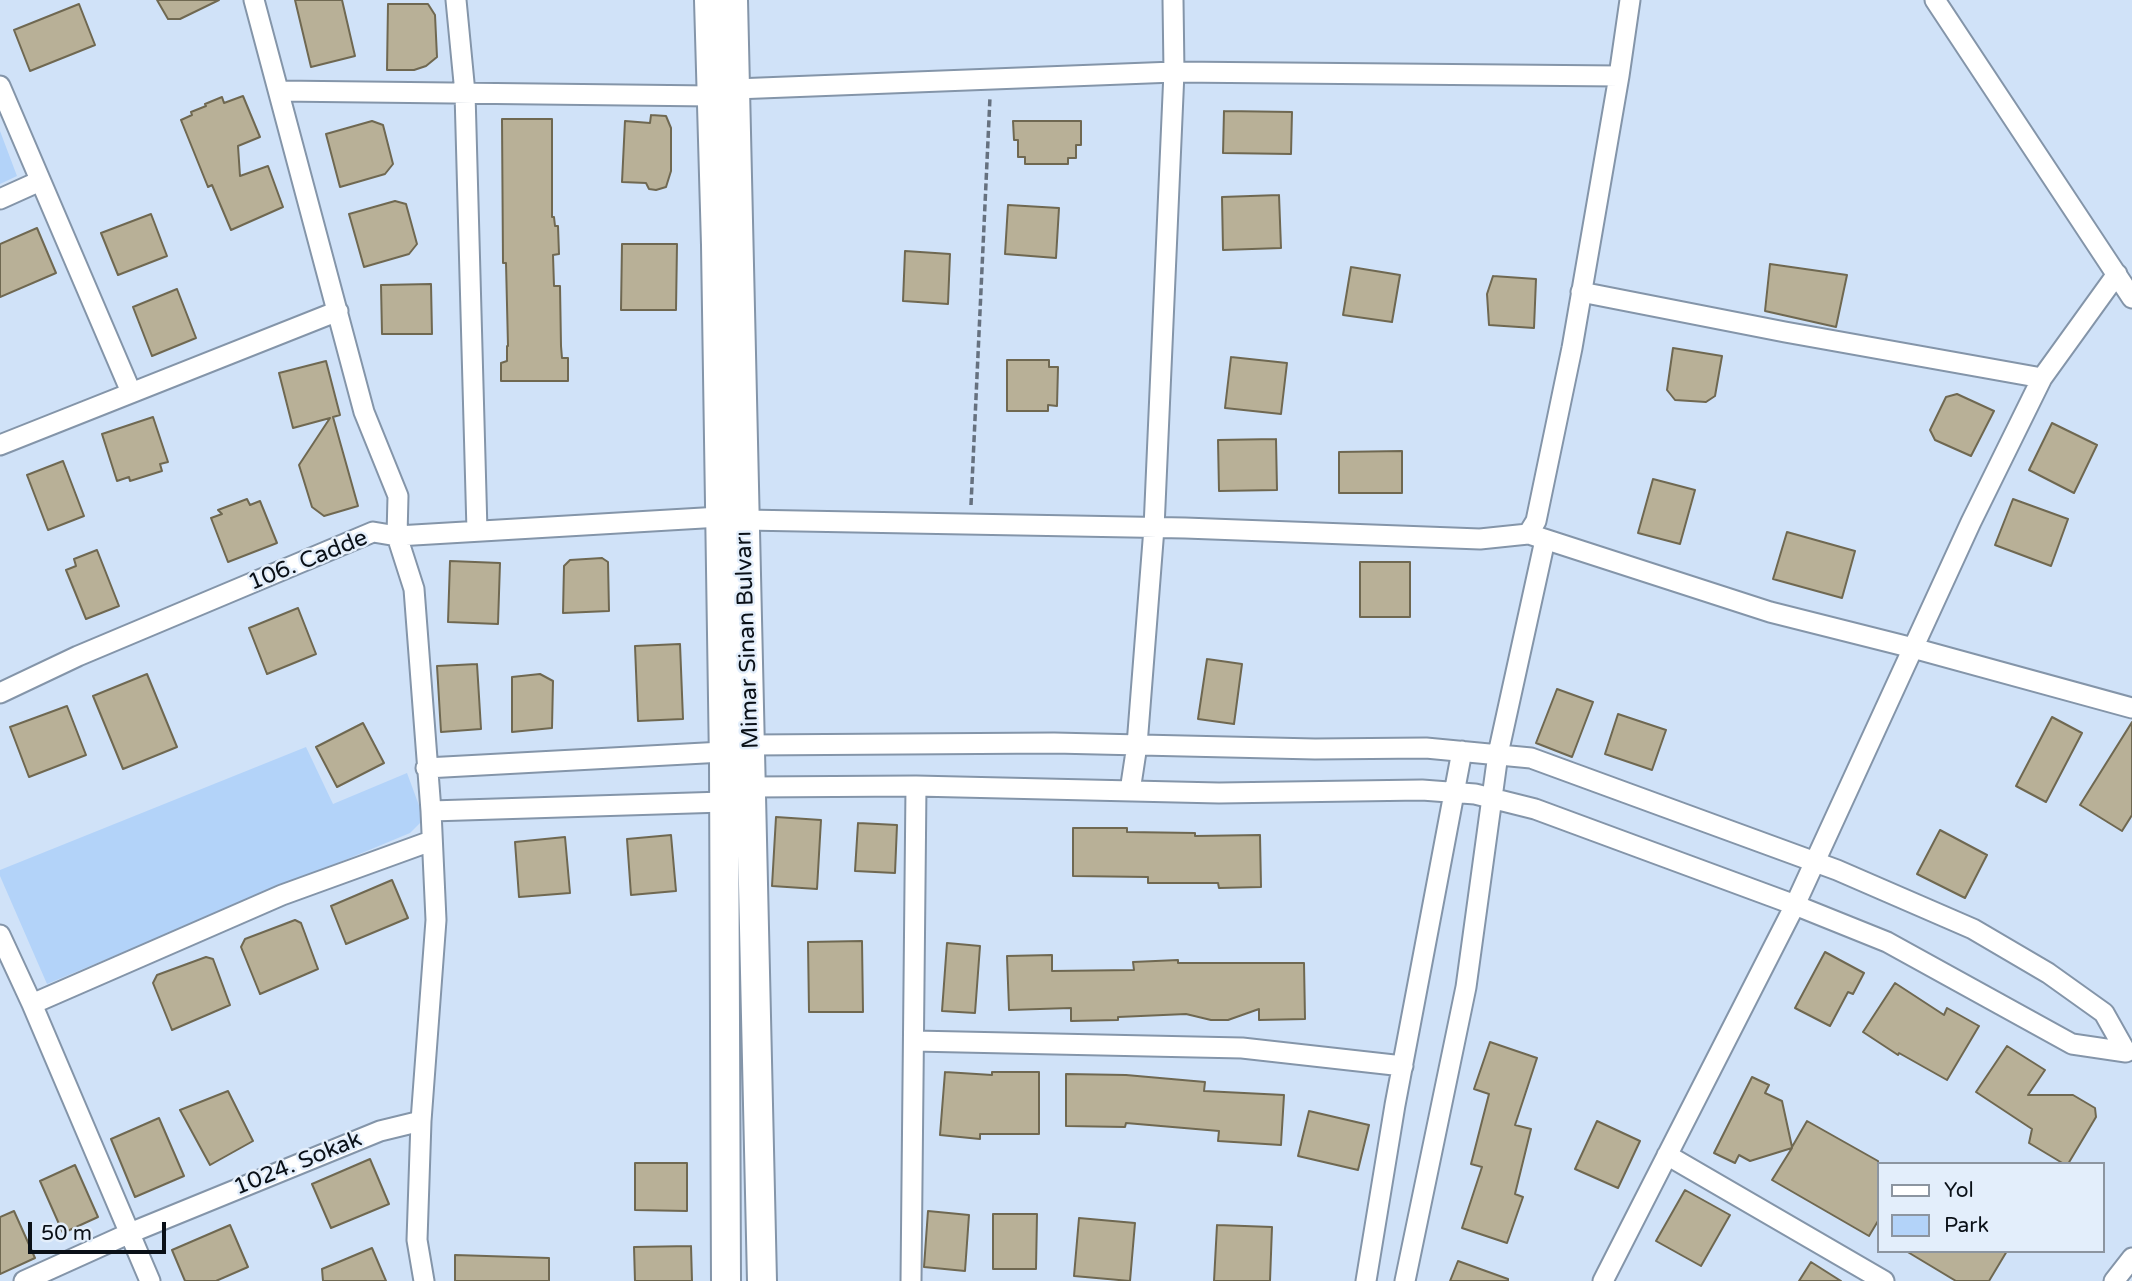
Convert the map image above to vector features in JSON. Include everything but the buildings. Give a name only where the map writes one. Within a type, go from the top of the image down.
[{"type":"main road","name":"Mimar Sinan Bulvarı","points":[[709,0],[723,92]]},
{"type":"main road","name":"Mimar Sinan Bulvarı","points":[[733,0],[723,92],[716,245],[733,518],[751,745],[762,1281]]},
{"type":"main road","name":"Mimar Sinan Bulvarı","points":[[726,1281],[723,752],[733,518]]},
{"type":"street","points":[[254,0],[364,412],[398,496],[397,536],[414,589],[431,811],[436,920],[421,1121],[417,1241],[424,1281]]},
{"type":"street","points":[[456,0],[465,93],[477,531]]},
{"type":"street","points":[[1130,791],[1137,745],[1154,528],[1174,72],[1173,0]]},
{"type":"street","points":[[1405,1281],[1465,987],[1498,754],[1536,537],[1536,521],[1581,292],[1630,0]]},
{"type":"street","points":[[1935,0],[2132,298]]},
{"type":"street","points":[[279,91],[723,92],[1174,72],[1619,76]]},
{"type":"street","points":[[0,86],[131,392]]},
{"type":"street","points":[[0,200],[40,181]]},
{"type":"street","points":[[1603,1281],[1795,905],[1971,522],[2042,378],[2117,274]]},
{"type":"street","points":[[1581,292],[2042,378]]},
{"type":"street","points":[[0,445],[338,311]]},
{"type":"street","name":"106. Cadde","points":[[0,692],[78,656],[373,532],[397,536],[733,518],[1480,539],[1536,537]]},
{"type":"street","points":[[1536,537],[1770,612],[2132,708]]},
{"type":"street","points":[[751,745],[1040,743],[1315,749],[1426,748],[1531,758],[1814,862],[1973,929],[2048,972],[2104,1013],[2129,1055]]},
{"type":"street","points":[[1366,1281],[1462,751]]},
{"type":"street","points":[[426,768],[723,752]]},
{"type":"street","points":[[752,787],[916,786],[1219,793],[1422,790],[1493,799],[1535,809],[1887,942],[2071,1044],[2129,1055]]},
{"type":"street","points":[[911,1281],[916,786]]},
{"type":"street","points":[[431,811],[724,802]]},
{"type":"street","points":[[32,1004],[282,895],[431,841]]},
{"type":"street","points":[[0,935],[150,1281]]},
{"type":"street","points":[[914,1041],[1242,1048],[1403,1066]]},
{"type":"street","name":"1024. Sokak","points":[[24,1281],[130,1233],[380,1131],[421,1121]]},
{"type":"street","points":[[1667,1155],[1884,1281]]},
{"type":"street","points":[[2114,1281],[2132,1258]]},
{"type":"path","points":[[970,525],[990,79]]},
{"type":"green space","points":[[0,131],[17,176],[0,184]]},
{"type":"green space","points":[[306,747],[333,804],[407,773],[424,819],[410,833],[47,984],[0,876],[0,870]]}]
